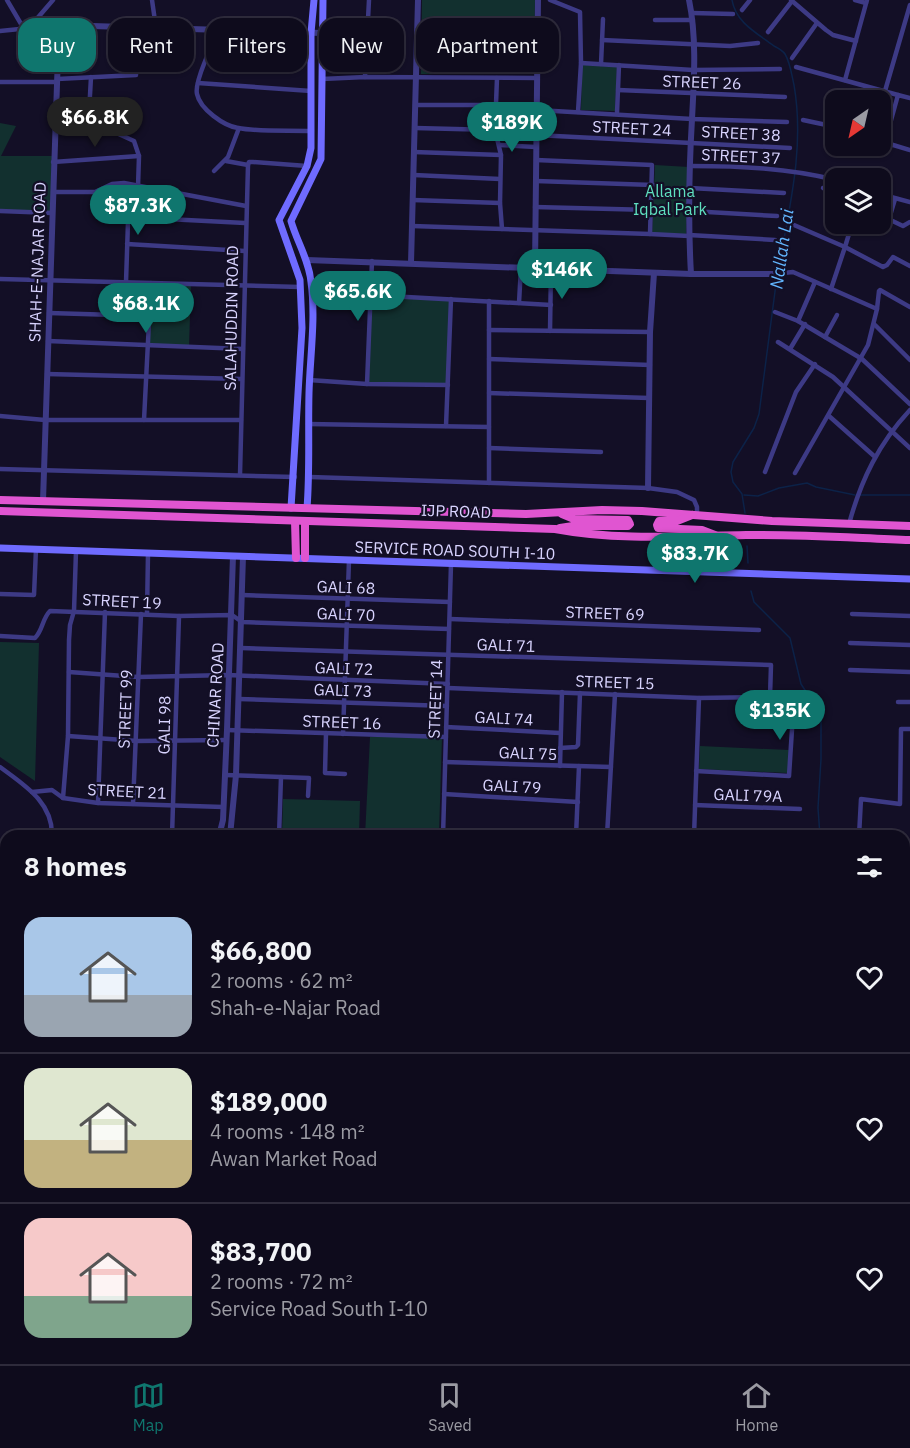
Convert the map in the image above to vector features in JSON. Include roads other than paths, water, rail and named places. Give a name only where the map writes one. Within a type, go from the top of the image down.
[{"type":"highway","name":"IJP ROAD","points":[[0,500],[526,514],[602,510],[697,514],[772,521],[910,526]]},
{"type":"highway","name":"IJP ROAD","points":[[0,511],[555,529],[603,536],[781,535],[910,540]]},
{"type":"highway","points":[[555,529],[573,526],[628,526],[630,524],[628,520],[574,519],[558,513]]},
{"type":"highway","points":[[697,514],[677,521],[658,521],[657,525],[658,528],[702,530],[718,537]]},
{"type":"highway","points":[[295,521],[300,558]]},
{"type":"highway","points":[[300,558],[305,521]]},
{"type":"main road","points":[[291,508],[302,328],[300,287],[295,264],[279,220],[307,166],[311,148],[311,33],[314,0]]},
{"type":"main road","points":[[322,18],[323,0]]},
{"type":"main road","points":[[307,508],[313,303],[307,260],[296,240],[291,221],[321,159],[322,72]]},
{"type":"main road","points":[[294,477],[309,473]]},
{"type":"main road","points":[[294,477],[309,486]]},
{"type":"main road","name":"SERVICE ROAD SOUTH I-10","points":[[0,548],[910,579]]},
{"type":"street","points":[[7,0],[19,18]]},
{"type":"street","points":[[37,18],[54,0]]},
{"type":"street","points":[[152,0],[155,18]]},
{"type":"street","points":[[365,77],[369,0]]},
{"type":"street","points":[[411,263],[418,0]]},
{"type":"street","points":[[535,268],[538,0]]},
{"type":"street","points":[[550,0],[580,12],[581,63],[578,112]]},
{"type":"street","points":[[689,0],[693,20],[690,274]]},
{"type":"street","points":[[742,10],[750,0]]},
{"type":"street","points":[[768,32],[791,0],[833,35],[856,41]]},
{"type":"street","points":[[845,80],[866,2],[855,0]]},
{"type":"street","points":[[885,90],[910,5]]},
{"type":"street","points":[[692,13],[733,14]]},
{"type":"street","points":[[601,64],[603,19]]},
{"type":"street","points":[[655,20],[693,20]]},
{"type":"street","points":[[792,57],[817,23]]},
{"type":"street","points":[[0,31],[18,30]]},
{"type":"street","points":[[307,33],[319,33]]},
{"type":"street","points":[[602,40],[730,46],[758,43]]},
{"type":"street","points":[[581,63],[693,70],[780,69]]},
{"type":"street","points":[[206,64],[196,93],[202,105],[220,120],[239,128],[312,131]]},
{"type":"street","points":[[617,113],[619,64]]},
{"type":"street","points":[[796,67],[881,90]]},
{"type":"street","name":"SHAH-E-NAJAR ROAD","points":[[43,501],[57,72]]},
{"type":"street","points":[[0,82],[136,75],[136,72]]},
{"type":"street","points":[[88,131],[91,77]]},
{"type":"street","points":[[497,78],[495,130],[501,155],[502,229]]},
{"type":"street","points":[[322,79],[537,78]]},
{"type":"street","points":[[198,83],[311,91]]},
{"type":"street","name":"STREET 26","points":[[618,90],[785,97]]},
{"type":"street","points":[[891,93],[910,98]]},
{"type":"street","points":[[891,116],[898,95]]},
{"type":"street","points":[[416,105],[496,105]]},
{"type":"street","points":[[537,110],[787,122]]},
{"type":"street","points":[[803,120],[825,125]]},
{"type":"street","points":[[214,171],[226,161],[239,128]]},
{"type":"street","points":[[415,128],[495,130]]},
{"type":"street","points":[[55,130],[112,131],[134,141],[139,156],[138,187],[130,201],[126,282]]},
{"type":"street","name":"STREET 24","points":[[536,135],[691,143]]},
{"type":"street","name":"STREET 38","points":[[691,143],[790,148]]},
{"type":"street","points":[[891,144],[910,150]]},
{"type":"street","points":[[500,145],[536,147]]},
{"type":"street","points":[[414,152],[501,155]]},
{"type":"street","points":[[53,162],[139,156]]},
{"type":"street","points":[[536,160],[652,165],[650,234]]},
{"type":"street","points":[[226,161],[307,166]]},
{"type":"street","name":"SALAHUDDIN ROAD","points":[[240,475],[248,164]]},
{"type":"street","name":"STREET 37","points":[[691,166],[730,166],[789,171],[825,178]]},
{"type":"street","points":[[414,175],[500,179]]},
{"type":"street","points":[[536,181],[652,185]]},
{"type":"street","points":[[52,192],[95,192],[118,183],[246,206]]},
{"type":"street","points":[[690,188],[784,194]]},
{"type":"street","points":[[891,198],[910,202]]},
{"type":"street","points":[[891,212],[895,199]]},
{"type":"street","points":[[413,200],[500,202]]},
{"type":"street","points":[[536,207],[651,210]]},
{"type":"street","points":[[0,211],[52,213]]},
{"type":"street","points":[[690,212],[777,216]]},
{"type":"street","points":[[128,218],[245,223]]},
{"type":"street","points":[[891,220],[903,226],[910,222]]},
{"type":"street","points":[[794,225],[845,247],[883,267],[892,257],[910,266]]},
{"type":"street","points":[[412,226],[775,240]]},
{"type":"street","points":[[831,289],[849,234]]},
{"type":"street","points":[[127,244],[245,252]]},
{"type":"street","points":[[307,260],[690,274],[793,272],[877,309]]},
{"type":"street","points":[[367,384],[372,261]]},
{"type":"street","points":[[519,303],[521,267]]},
{"type":"street","points":[[550,331],[551,269]]},
{"type":"street","points":[[648,488],[650,332],[654,273]]},
{"type":"street","points":[[0,279],[300,287]]},
{"type":"street","points":[[798,321],[815,282]]},
{"type":"street","points":[[144,420],[151,283]]},
{"type":"street","points":[[795,473],[862,359],[874,324],[880,290],[910,307]]},
{"type":"street","points":[[371,295],[551,305]]},
{"type":"street","points":[[446,426],[451,299]]},
{"type":"street","points":[[489,301],[489,483]]},
{"type":"street","points":[[775,312],[805,324],[862,359],[910,404]]},
{"type":"street","points":[[49,313],[149,315]]},
{"type":"street","points":[[825,337],[837,315]]},
{"type":"street","points":[[790,349],[805,324]]},
{"type":"street","points":[[874,324],[910,360]]},
{"type":"street","points":[[489,330],[650,332]]},
{"type":"street","points":[[48,341],[243,349]]},
{"type":"street","points":[[778,342],[815,364],[845,388],[910,448]]},
{"type":"street","points":[[489,359],[650,364]]},
{"type":"street","points":[[765,472],[796,392],[815,364]]},
{"type":"street","points":[[46,374],[242,379]]},
{"type":"street","points":[[309,380],[367,384],[448,385]]},
{"type":"street","points":[[489,393],[649,398]]},
{"type":"street","points":[[849,524],[852,510],[874,456],[891,430],[910,410]]},
{"type":"street","points":[[0,416],[45,420],[241,420]]},
{"type":"street","points":[[829,416],[874,456]]},
{"type":"street","points":[[308,424],[489,428]]},
{"type":"street","points":[[489,448],[602,452]]},
{"type":"street","points":[[0,469],[294,477]]},
{"type":"street","points":[[309,473],[489,483],[648,488],[677,492],[694,500],[697,514]]},
{"type":"street","points":[[0,594],[34,595],[36,549]]},
{"type":"street","points":[[63,798],[68,736],[70,625],[74,610],[76,551]]},
{"type":"street","points":[[147,614],[148,553]]},
{"type":"street","name":"CHINAR ROAD","points":[[220,830],[223,820],[233,556]]},
{"type":"street","name":"CHINAR ROAD","points":[[231,830],[236,775],[243,556]]},
{"type":"street","points":[[343,734],[349,560]]},
{"type":"street","name":"STREET 14","points":[[443,830],[452,564]]},
{"type":"street","name":"GALI 68","points":[[242,595],[450,602]]},
{"type":"street","name":"STREET 19","points":[[0,636],[35,638],[41,632],[45,616],[50,611],[74,610],[179,616],[232,615]]},
{"type":"street","points":[[98,803],[105,612]]},
{"type":"street","name":"STREET 99","points":[[133,804],[141,614]]},
{"type":"street","points":[[852,614],[910,616]]},
{"type":"street","points":[[232,615],[242,622]]},
{"type":"street","name":"GALI 98","points":[[172,830],[179,616]]},
{"type":"street","name":"STREET 69","points":[[450,619],[759,630]]},
{"type":"street","name":"GALI 70","points":[[242,622],[450,629]]},
{"type":"street","points":[[850,643],[910,645]]},
{"type":"street","name":"GALI 71","points":[[241,648],[771,665],[770,697]]},
{"type":"street","points":[[850,670],[910,672]]},
{"type":"street","name":"GALI 72","points":[[69,672],[177,678],[228,675],[448,686]]},
{"type":"street","name":"STREET 15","points":[[448,686],[699,698],[770,697],[782,698],[792,703],[789,776],[696,771]]},
{"type":"street","points":[[560,766],[562,692]]},
{"type":"street","points":[[560,748],[578,745],[580,693]]},
{"type":"street","points":[[607,830],[615,694]]},
{"type":"street","points":[[693,830],[699,698]]},
{"type":"street","name":"GALI 73","points":[[239,699],[447,706]]},
{"type":"street","points":[[898,702],[910,702]]},
{"type":"street","name":"GALI 74","points":[[446,727],[561,733]]},
{"type":"street","points":[[859,830],[861,799],[900,804],[901,729],[910,729]]},
{"type":"street","name":"STREET 16","points":[[227,730],[446,737]]},
{"type":"street","points":[[326,733],[325,773],[345,774]]},
{"type":"street","points":[[68,736],[136,741],[226,740]]},
{"type":"street","name":"GALI 75","points":[[445,762],[611,767]]},
{"type":"street","points":[[576,830],[579,766]]},
{"type":"street","points":[[0,767],[32,792],[46,807],[52,830]]},
{"type":"street","points":[[225,775],[309,778],[308,796]]},
{"type":"street","points":[[279,830],[281,777]]},
{"type":"street","name":"STREET 21","points":[[32,792],[52,790],[63,798],[98,803],[223,807]]},
{"type":"street","name":"GALI 79","points":[[444,794],[578,802]]},
{"type":"street","name":"GALI 79A","points":[[695,805],[800,809]]},
{"type":"waterway","name":"Nallah Lai","points":[[732,0],[734,8],[743,21],[754,32],[785,54],[794,85],[798,132],[797,155],[778,271]]},
{"type":"waterway","name":"Nallah Lai","points":[[745,513],[742,494],[733,482],[731,472],[733,462],[754,428],[759,414],[777,276]]},
{"type":"waterway","points":[[744,495],[758,496],[779,488],[807,483],[855,495]]},
{"type":"waterway","points":[[860,495],[910,495]]},
{"type":"waterway","name":"Nallah Lai","points":[[747,546],[748,563]]},
{"type":"waterway","name":"Nallah Lai","points":[[751,591],[754,602],[790,638],[801,684],[821,715],[818,808],[820,830]]},
{"type":"park label","name":"Allama Iqbal Park","points":[[670,200]]}]
